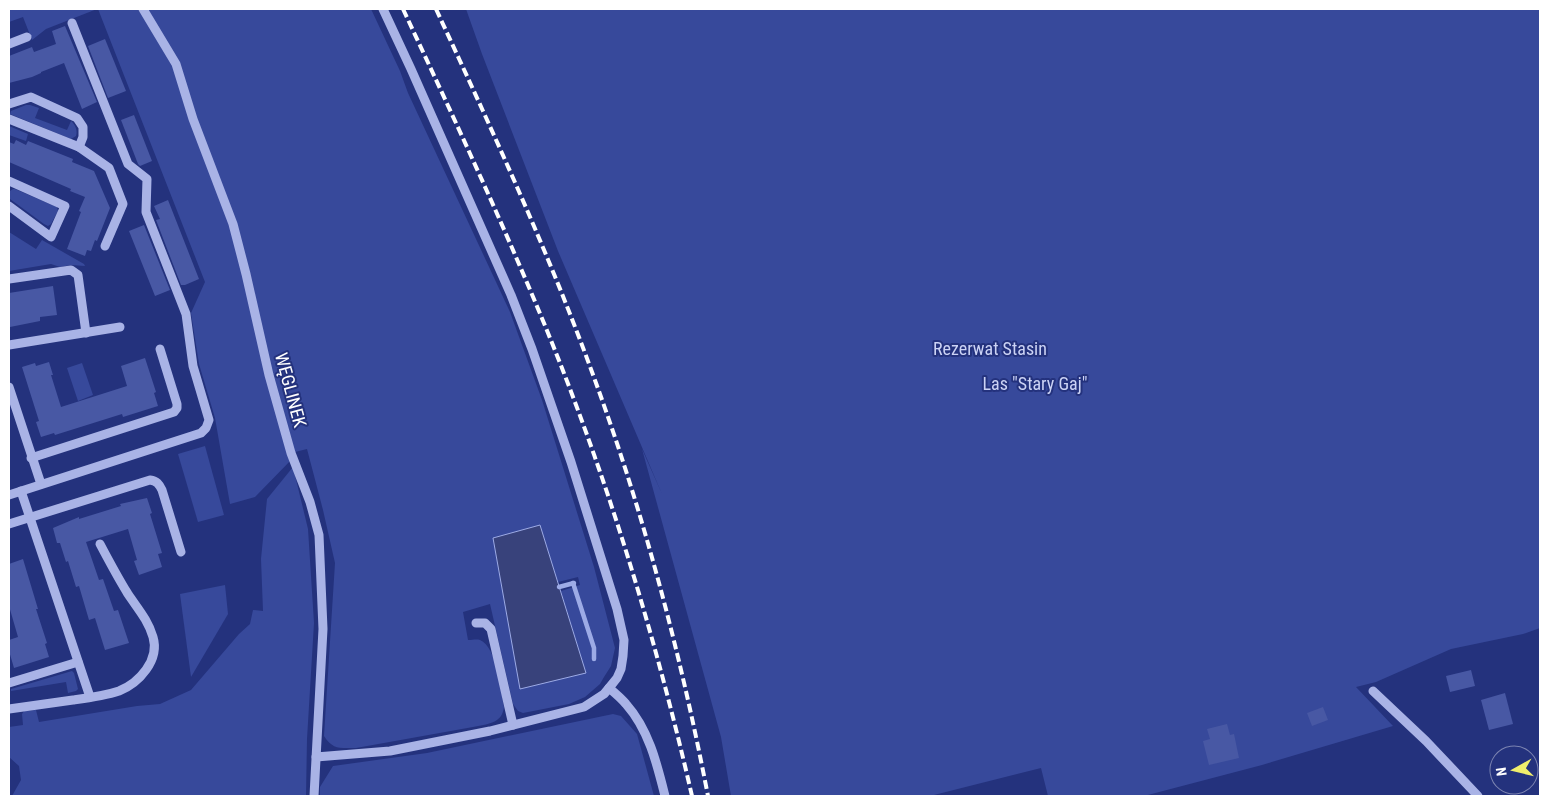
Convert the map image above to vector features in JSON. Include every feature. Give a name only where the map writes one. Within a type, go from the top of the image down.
[{"type":"street","name":"WĘGLINEK","points":[[143,9],[176,64],[193,120],[233,224],[269,375],[291,453],[310,502],[319,535],[323,630],[314,796]]},
{"type":"street","points":[[316,757],[390,751],[490,731],[584,707],[604,694],[617,678],[621,669],[624,640],[566,446],[532,349],[419,87],[383,9]]},
{"type":"street","points":[[9,495],[201,433],[206,428],[209,420],[193,366],[186,314],[146,212],[147,178],[128,164],[72,23]]},
{"type":"street","points":[[9,44],[27,37]]},
{"type":"street","points":[[9,104],[31,97],[77,118],[83,127],[80,147]]},
{"type":"street","points":[[9,119],[80,147],[109,168],[123,204],[105,246]]},
{"type":"street","points":[[9,181],[65,206],[51,237],[9,206]]},
{"type":"street","points":[[9,279],[71,270],[78,275],[86,332]]},
{"type":"street","points":[[9,345],[120,327]]},
{"type":"street","points":[[31,458],[174,412],[177,404],[160,349]]},
{"type":"street","points":[[9,387],[40,484]]},
{"type":"street","points":[[9,524],[150,480],[159,483],[181,552]]},
{"type":"street","points":[[21,491],[90,697]]},
{"type":"street","points":[[9,710],[121,690],[132,684],[150,664],[154,639],[145,618],[128,594],[100,544]]},
{"type":"street","points":[[476,623],[486,624],[491,629],[513,725]]},
{"type":"street","points":[[9,683],[78,662]]},
{"type":"street","points":[[610,688],[639,721],[657,764],[665,796]]},
{"type":"street","points":[[1373,691],[1426,741],[1478,796]]},
{"type":"green space","points":[[9,9],[97,9],[46,29],[32,40],[23,17],[9,22]]},
{"type":"green space","points":[[98,9],[138,9],[164,49],[175,61],[148,9],[371,9],[510,312],[542,400],[594,567],[615,648],[611,666],[600,684],[585,697],[569,704],[523,713],[518,711],[513,704],[490,604],[463,612],[468,640],[480,640],[486,644],[494,660],[504,707],[503,713],[497,720],[483,725],[356,748],[337,747],[327,741],[324,736],[335,563],[307,449],[291,453],[293,458],[255,497],[230,504],[215,418],[199,364],[191,313],[205,282]],"holes":[[[540,526],[558,582],[578,577],[580,585],[561,591],[586,673]]]},
{"type":"green space","name":"Rezerwat Stasin","points":[[466,9],[1540,9],[1540,628],[1523,634],[1451,649],[1376,682],[1356,687],[1393,726],[1262,765],[1144,796],[1048,796],[1041,768],[930,796],[731,796],[721,737],[642,449],[662,494],[558,251]]},
{"type":"green space","points":[[26,105],[39,108],[35,118],[67,130],[71,121],[76,128],[76,136],[71,139],[10,114],[11,111]]},
{"type":"green space","points":[[9,126],[28,134],[26,141],[9,135]]},
{"type":"green space","points":[[13,189],[57,207],[58,211],[51,224],[48,226],[44,224],[10,199],[10,191]]},
{"type":"green space","points":[[9,232],[36,249],[42,240],[85,266],[71,265],[60,267],[51,264],[9,271]]},
{"type":"green space","points":[[82,363],[93,395],[78,401],[67,368]]},
{"type":"green space","points":[[205,446],[224,515],[198,522],[178,454]]},
{"type":"green space","points":[[293,467],[308,529],[314,623],[307,739],[306,796],[12,796],[21,780],[19,766],[9,757],[9,727],[23,725],[22,714],[24,711],[36,710],[39,722],[160,704],[191,690],[239,634],[250,624],[253,610],[263,611],[261,559],[267,499]]},
{"type":"green space","points":[[225,585],[228,614],[191,677],[180,594]]},
{"type":"green space","points":[[72,671],[78,689],[76,691],[68,693],[66,682],[11,691],[11,689]]},
{"type":"green space","points":[[613,714],[621,716],[637,734],[654,796],[320,796],[320,787],[333,766],[427,753]]},
{"type":"shaded area","points":[[540,525],[586,673],[520,689],[493,538]]},
{"type":"building","points":[[65,26],[97,102],[82,109],[64,63],[32,77],[9,83],[9,56],[32,47],[34,52],[56,44],[52,31]]},
{"type":"building","points":[[105,39],[126,91],[108,98],[88,46]]},
{"type":"building","points":[[134,115],[152,161],[140,166],[121,120]]},
{"type":"building","points":[[16,140],[26,145],[28,141],[73,159],[72,162],[94,171],[110,208],[97,241],[95,240],[91,251],[87,250],[85,256],[67,249],[85,197],[9,162],[9,142],[14,144]]},
{"type":"building","points":[[168,200],[199,279],[185,285],[181,285],[156,220],[160,219],[154,206]]},
{"type":"building","points":[[144,225],[170,290],[155,296],[129,231]]},
{"type":"building","points":[[53,286],[57,315],[40,317],[40,321],[10,327],[9,293]]},
{"type":"building","points":[[145,358],[156,392],[154,393],[158,406],[123,417],[122,414],[55,435],[54,433],[41,437],[36,422],[39,421],[22,367],[35,363],[36,366],[49,362],[61,407],[127,386],[121,366]]},
{"type":"building","points":[[147,498],[162,553],[158,554],[162,567],[139,575],[134,561],[137,560],[128,529],[86,542],[99,580],[103,579],[114,611],[118,610],[129,643],[105,650],[95,618],[89,620],[79,586],[76,587],[68,561],[66,562],[60,543],[57,543],[53,528],[79,517],[79,519],[121,506],[120,504]]},
{"type":"building","points":[[23,559],[38,609],[36,609],[47,643],[45,644],[49,657],[14,668],[9,651],[9,640],[18,637],[9,606],[9,564]]},
{"type":"building","points":[[1471,670],[1475,686],[1450,692],[1446,676]]},
{"type":"building","points":[[1505,693],[1513,724],[1489,730],[1481,700]]},
{"type":"building","points":[[1323,707],[1328,720],[1312,726],[1307,713]]},
{"type":"building","points":[[1227,724],[1230,735],[1234,734],[1239,758],[1209,765],[1203,741],[1210,739],[1207,729]]},
{"type":"waterway","points":[[573,583],[594,648],[594,659]]},
{"type":"waterway","points":[[559,587],[574,583]]},
{"type":"railway","points":[[403,9],[513,251],[548,333],[591,447],[647,620],[692,796]]},
{"type":"railway","points":[[436,9],[500,148],[560,288],[614,434],[646,536],[674,639],[708,796]]},
{"type":"park label","name":"Las \"Stary Gaj\"","points":[[1035,383]]}]
